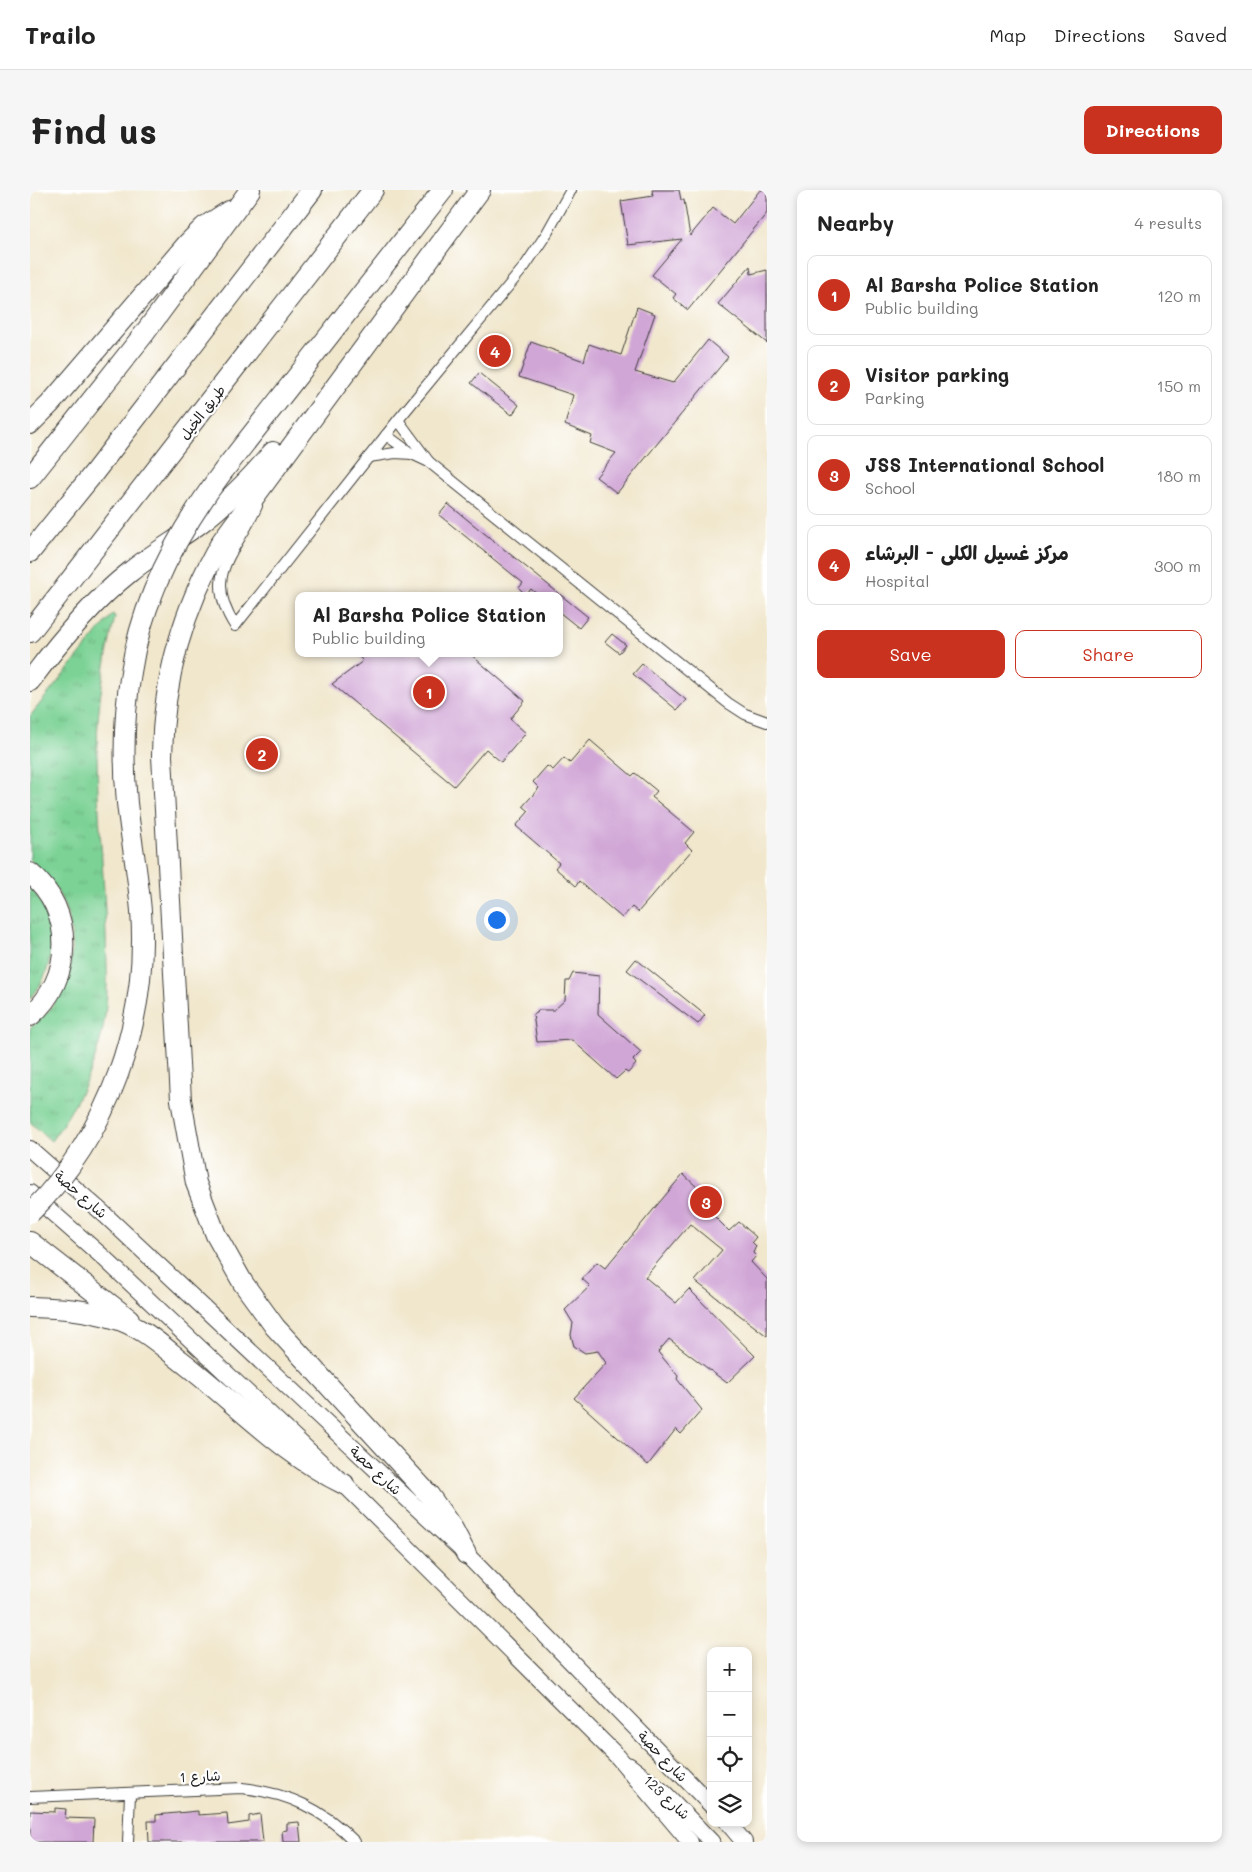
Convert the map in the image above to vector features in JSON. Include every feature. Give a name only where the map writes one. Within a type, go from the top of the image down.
[{"type":"highway","points":[[30,478],[144,334],[250,190]]},
{"type":"highway","points":[[30,552],[93,474],[312,190]]},
{"type":"highway","name":"طريق الخيل","points":[[30,632],[373,190]]},
{"type":"highway","points":[[30,1213],[65,1173],[97,1125],[119,1070],[136,1010],[142,929],[127,801],[126,723],[131,672],[140,628],[166,562],[185,527],[224,470],[443,190]]},
{"type":"highway","points":[[466,1554],[454,1529],[429,1495],[275,1327],[243,1284],[216,1235],[205,1209],[189,1156],[179,1073],[162,756],[165,700],[180,636],[201,578],[222,541],[480,190]]},
{"type":"highway","points":[[30,424],[50,404],[192,238],[211,221],[237,207]]},
{"type":"highway","points":[[30,681],[79,622],[112,588],[129,572],[198,524],[227,501],[253,475],[309,411],[331,392]]},
{"type":"highway","points":[[30,874],[39,881],[53,902],[62,927],[64,940],[57,979],[44,1002],[30,1016]]},
{"type":"highway","points":[[30,1242],[149,1334],[286,1448],[314,1468],[344,1484]]},
{"type":"highway","points":[[30,1307],[66,1307],[92,1312],[114,1318],[149,1334]]},
{"type":"main road","name":"شارع حصة","points":[[30,1149],[104,1214],[466,1554],[707,1801]]},
{"type":"main road","points":[[30,1192],[104,1258],[344,1484],[618,1757],[690,1842]]},
{"type":"main road","name":"شارع 123","points":[[618,1757],[665,1793],[712,1842]]},
{"type":"main road","points":[[731,1827],[744,1842]]},
{"type":"street","points":[[266,482],[255,511],[227,560],[221,579],[222,601],[235,626],[398,420],[525,266],[548,233],[571,190]]},
{"type":"street","points":[[398,420],[429,462]]},
{"type":"street","points":[[386,435],[412,454],[429,462],[728,703],[745,714],[767,722]]},
{"type":"street","points":[[369,457],[386,454],[412,454]]},
{"type":"street","name":"شارع 1","points":[[30,1797],[242,1788],[266,1790],[311,1806],[331,1820],[355,1842]]},
{"type":"street","points":[[128,1842],[130,1794]]},
{"type":"green space","points":[[113,614],[115,617],[105,666],[97,732],[98,795],[107,957],[105,1016],[95,1059],[83,1088],[51,1141],[30,1122],[30,1028],[49,1010],[62,990],[70,968],[72,944],[69,921],[61,898],[48,878],[30,860],[30,716]]},
{"type":"green space","points":[[30,886],[39,899],[45,914],[50,928],[51,943],[46,973],[30,999]]},
{"type":"building","points":[[652,190],[679,190],[681,200],[684,200],[690,236],[713,208],[733,224],[760,190],[767,190],[767,213],[688,310],[673,298],[676,294],[652,275],[682,239],[628,245],[621,201],[653,196]]},
{"type":"building","points":[[750,266],[751,274],[767,270],[767,343],[718,304]]},
{"type":"building","points":[[637,307],[655,314],[635,372],[673,383],[708,340],[728,357],[617,493],[596,477],[616,453],[590,443],[592,436],[565,425],[573,395],[519,377],[531,342],[584,361],[589,344],[621,355]]},
{"type":"building","points":[[479,373],[519,405],[512,415],[471,383]]},
{"type":"building","points":[[448,504],[557,592],[534,592],[531,589],[528,592],[523,592],[519,588],[523,583],[439,515]]},
{"type":"building","points":[[563,597],[588,617],[579,628],[563,615]]},
{"type":"building","points":[[612,634],[626,645],[619,653],[605,642]]},
{"type":"building","points":[[360,657],[474,657],[525,701],[510,719],[526,733],[501,762],[486,749],[454,786],[332,684],[363,661]]},
{"type":"building","points":[[642,664],[686,700],[677,710],[633,674]]},
{"type":"building","points":[[590,740],[632,776],[635,773],[657,791],[652,797],[694,832],[685,843],[692,850],[638,912],[632,907],[622,918],[579,881],[576,886],[555,868],[559,863],[516,826],[529,811],[523,806],[539,788],[533,782],[547,766],[553,770],[564,758],[570,763]]},
{"type":"building","points":[[636,959],[705,1015],[698,1024],[627,970]]},
{"type":"building","points":[[573,973],[599,976],[598,1014],[641,1052],[633,1060],[636,1064],[628,1073],[625,1071],[616,1079],[572,1040],[537,1042],[533,1014],[537,1013],[538,1010],[554,1010],[565,1000],[566,981],[569,981]]},
{"type":"building","points":[[683,1174],[700,1190],[696,1198],[729,1231],[739,1222],[756,1237],[752,1242],[756,1246],[753,1253],[756,1256],[751,1262],[767,1279],[767,1336],[695,1281],[722,1250],[690,1224],[645,1277],[676,1303],[689,1289],[755,1356],[727,1383],[669,1339],[658,1352],[702,1410],[681,1434],[676,1429],[648,1465],[574,1398],[606,1363],[598,1351],[585,1353],[574,1346],[571,1335],[573,1323],[565,1310],[590,1286],[582,1279],[597,1262],[605,1268]]},
{"type":"building","points":[[55,1808],[66,1809],[65,1818],[94,1819],[93,1842],[30,1842],[30,1811],[55,1812]]},
{"type":"building","points":[[198,1811],[198,1815],[227,1813],[228,1825],[249,1822],[249,1816],[260,1814],[263,1842],[149,1842],[148,1821],[156,1821],[156,1815]]},
{"type":"building","points":[[299,1822],[301,1842],[283,1842],[282,1831],[287,1830],[287,1823]]},
{"type":"place","name":"مركز غسيل الكلى - البرشاء","points":[[495,351]]},
{"type":"place","name":"Al Barsha Police Station","points":[[429,692]]},
{"type":"place","name":"Visitor parking","points":[[262,754]]},
{"type":"place","name":"JSS International School","points":[[706,1202]]}]
